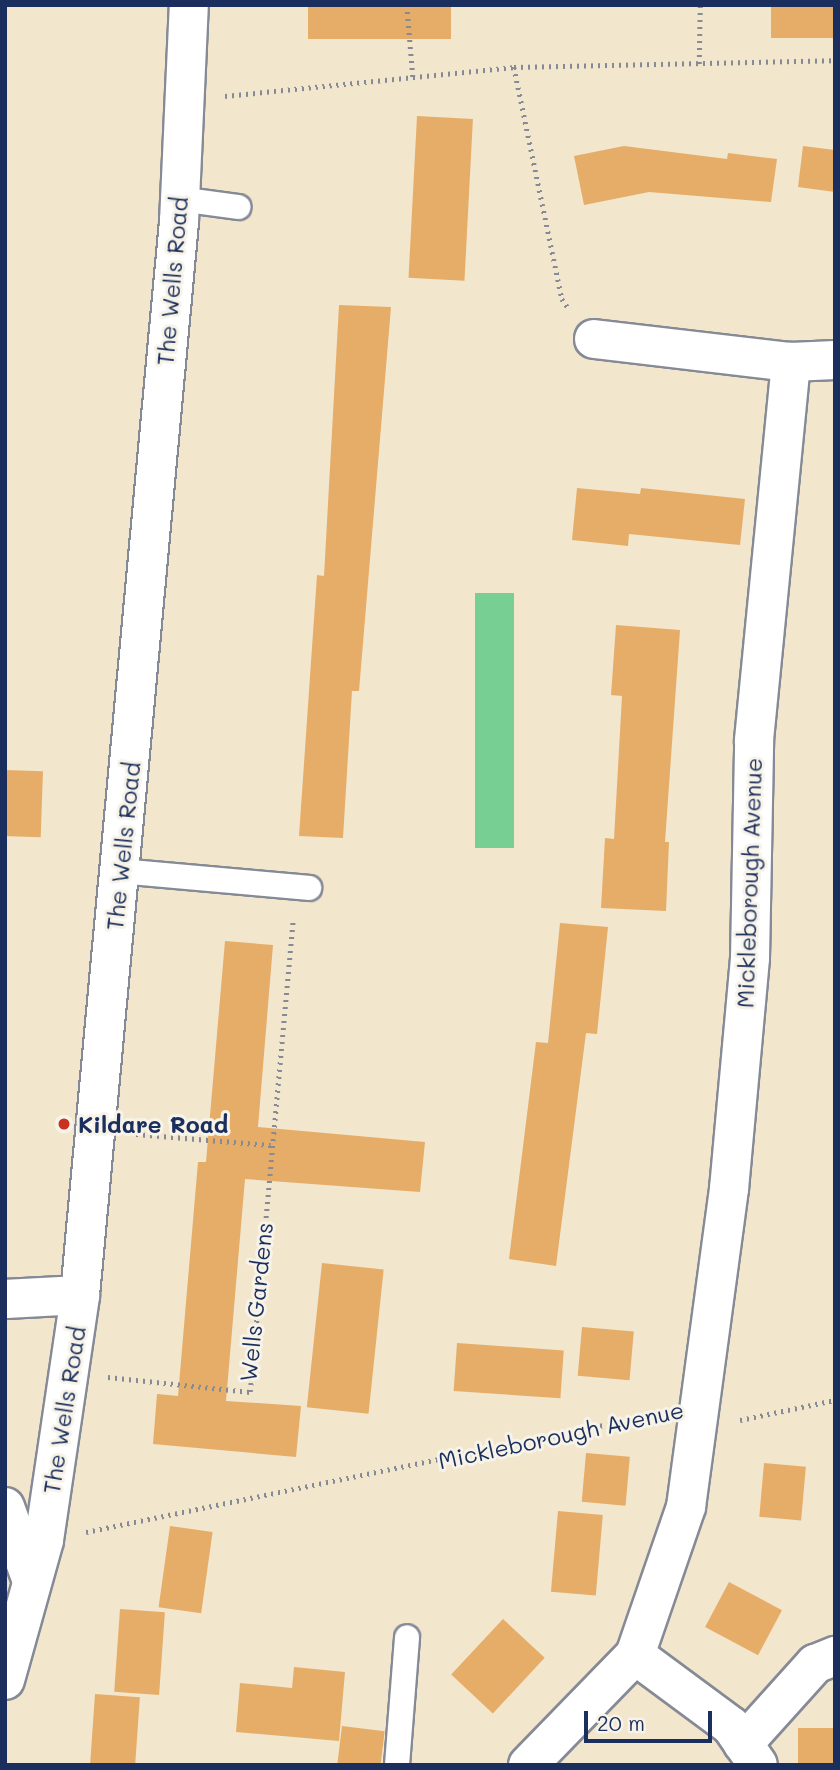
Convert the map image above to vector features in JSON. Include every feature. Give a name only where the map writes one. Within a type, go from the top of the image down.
[{"type":"street","name":"The Wells Road","points":[[5,1680],[44,1540],[80,1295],[179,199],[189,5]]},
{"type":"street","points":[[594,339],[791,362],[835,360]]},
{"type":"street","name":"Mickleborough Avenue","points":[[528,1765],[635,1655],[686,1507],[729,1189],[750,958],[754,740],[791,362]]},
{"type":"street","points":[[5,1299],[80,1295]]},
{"type":"street","points":[[5,1507],[32,1581]]},
{"type":"street","points":[[635,1655],[731,1726],[751,1755],[815,1664],[835,1656]]},
{"type":"lane","points":[[179,199],[238,207]]},
{"type":"lane","points":[[120,872],[303,887]]},
{"type":"lane","points":[[397,1765],[407,1637]]},
{"type":"path","points":[[407,5],[413,78]]},
{"type":"path","points":[[699,64],[700,5]]},
{"type":"path","points":[[186,98],[514,67],[835,60]]},
{"type":"path","points":[[514,67],[562,299]]},
{"type":"path","name":"Wells Gardens","points":[[138,1379],[250,1392],[271,1145],[303,887]]},
{"type":"path","points":[[95,1130],[271,1145]]},
{"type":"path","name":"Mickleborough Avenue","points":[[44,1540],[420,1465],[699,1417],[835,1399]]},
{"type":"green space","points":[[475,593],[514,593],[514,848],[475,848]]},
{"type":"building","points":[[308,5],[451,5],[451,39],[308,39]]},
{"type":"building","points":[[771,5],[835,5],[835,38],[771,38]]},
{"type":"building","points":[[417,116],[473,119],[464,281],[409,278]]},
{"type":"building","points":[[624,146],[727,159],[728,153],[777,159],[771,202],[649,192],[584,205],[574,156]]},
{"type":"building","points":[[803,146],[835,150],[835,192],[798,187]]},
{"type":"building","points":[[339,305],[391,307],[359,691],[352,691],[343,838],[299,836],[317,575],[324,576]]},
{"type":"building","points":[[577,488],[640,494],[641,488],[745,499],[740,545],[629,534],[628,546],[572,540]]},
{"type":"building","points":[[616,625],[680,630],[665,842],[669,842],[666,911],[601,908],[605,838],[614,839],[622,696],[611,695]]},
{"type":"building","points":[[5,770],[43,771],[41,837],[5,836]]},
{"type":"building","points":[[560,923],[608,927],[597,1034],[586,1033],[556,1266],[509,1259],[536,1042],[548,1043]]},
{"type":"building","points":[[225,941],[273,945],[258,1127],[425,1142],[420,1192],[245,1179],[226,1401],[301,1406],[296,1457],[153,1444],[157,1394],[178,1396],[198,1162],[206,1162]]},
{"type":"building","points":[[322,1263],[384,1269],[369,1414],[307,1407]]},
{"type":"building","points":[[582,1327],[634,1332],[630,1380],[578,1376]]},
{"type":"building","points":[[457,1343],[564,1350],[560,1398],[454,1391]]},
{"type":"building","points":[[586,1453],[630,1457],[626,1506],[582,1502]]},
{"type":"building","points":[[764,1463],[806,1467],[801,1520],[759,1517]]},
{"type":"building","points":[[558,1511],[603,1515],[596,1596],[551,1592]]},
{"type":"building","points":[[170,1526],[213,1532],[201,1613],[159,1607]]},
{"type":"building","points":[[729,1582],[782,1610],[758,1655],[705,1627]]},
{"type":"building","points":[[120,1609],[165,1612],[159,1695],[114,1692]]},
{"type":"building","points":[[503,1619],[545,1658],[493,1713],[451,1675]]},
{"type":"building","points":[[294,1667],[345,1672],[339,1741],[236,1732],[240,1683],[292,1688]]},
{"type":"building","points":[[95,1694],[140,1697],[135,1765],[90,1765]]},
{"type":"building","points":[[342,1726],[385,1731],[381,1765],[337,1765]]},
{"type":"building","points":[[798,1728],[835,1728],[835,1765],[798,1765]]},
{"type":"place","name":"Kildare Road","points":[[64,1124]]}]
